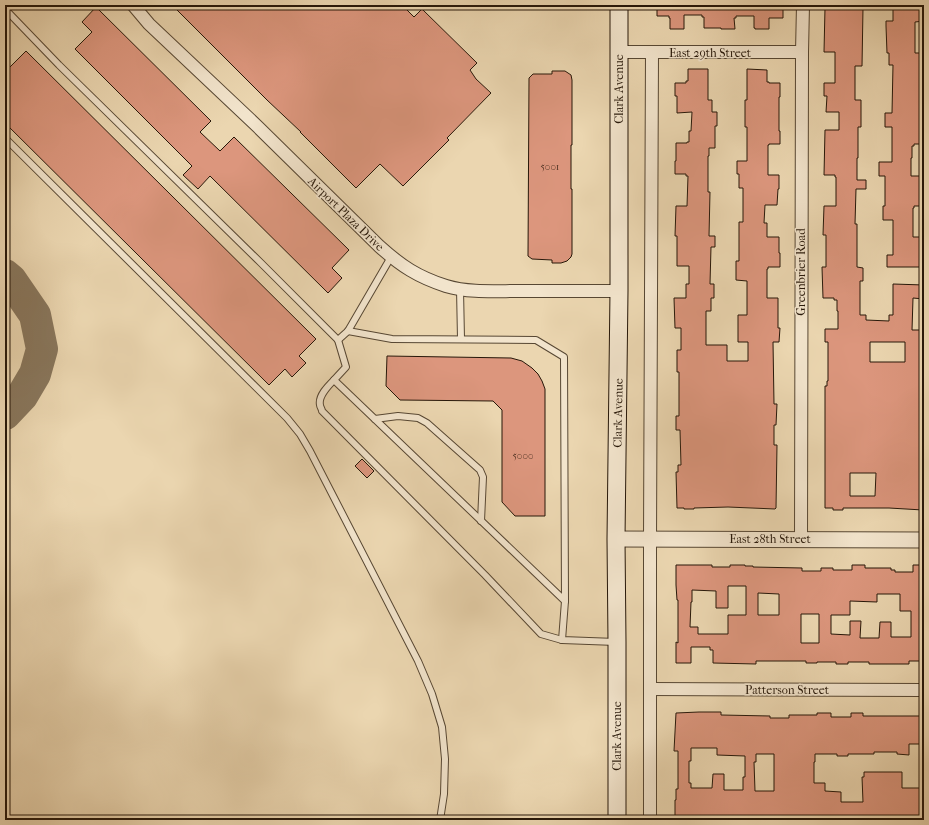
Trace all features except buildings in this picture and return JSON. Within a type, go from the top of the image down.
[{"type":"main road","name":"Clark Avenue","points":[[617,820],[616,539],[620,291],[619,5]]},
{"type":"street","name":"Airport Plaza Drive","points":[[134,5],[149,24],[258,127],[391,257],[406,268],[425,278],[460,289],[487,291],[620,291]]},
{"type":"street","name":"Greenbrier Road","points":[[801,539],[803,5]]},
{"type":"street","name":"East 29th Street","points":[[619,52],[802,52]]},
{"type":"street","points":[[650,820],[652,53]]},
{"type":"street","name":"East 28th Street","points":[[616,539],[924,540]]},
{"type":"street","name":"Patterson Street","points":[[650,689],[924,690]]},
{"type":"lane","points":[[12,5],[6,10],[59,65],[338,340],[346,367],[326,388],[321,396],[320,404],[322,411],[480,569],[541,634],[562,640],[617,642]]},
{"type":"lane","points":[[5,138],[287,418],[300,434],[415,654],[432,694],[442,727],[445,759],[444,794],[440,820]]},
{"type":"lane","points":[[338,340],[348,331],[391,257]]},
{"type":"lane","points":[[460,289],[461,339]]},
{"type":"lane","points":[[348,331],[392,339],[536,340],[564,357],[565,601],[562,640]]},
{"type":"lane","points":[[334,380],[565,601]]},
{"type":"lane","points":[[375,419],[398,416],[418,418],[427,423],[480,470],[483,477],[482,521]]},
{"type":"taxiway","points":[[5,275],[11,280],[35,315],[42,349],[35,374],[22,396],[5,414]]}]
